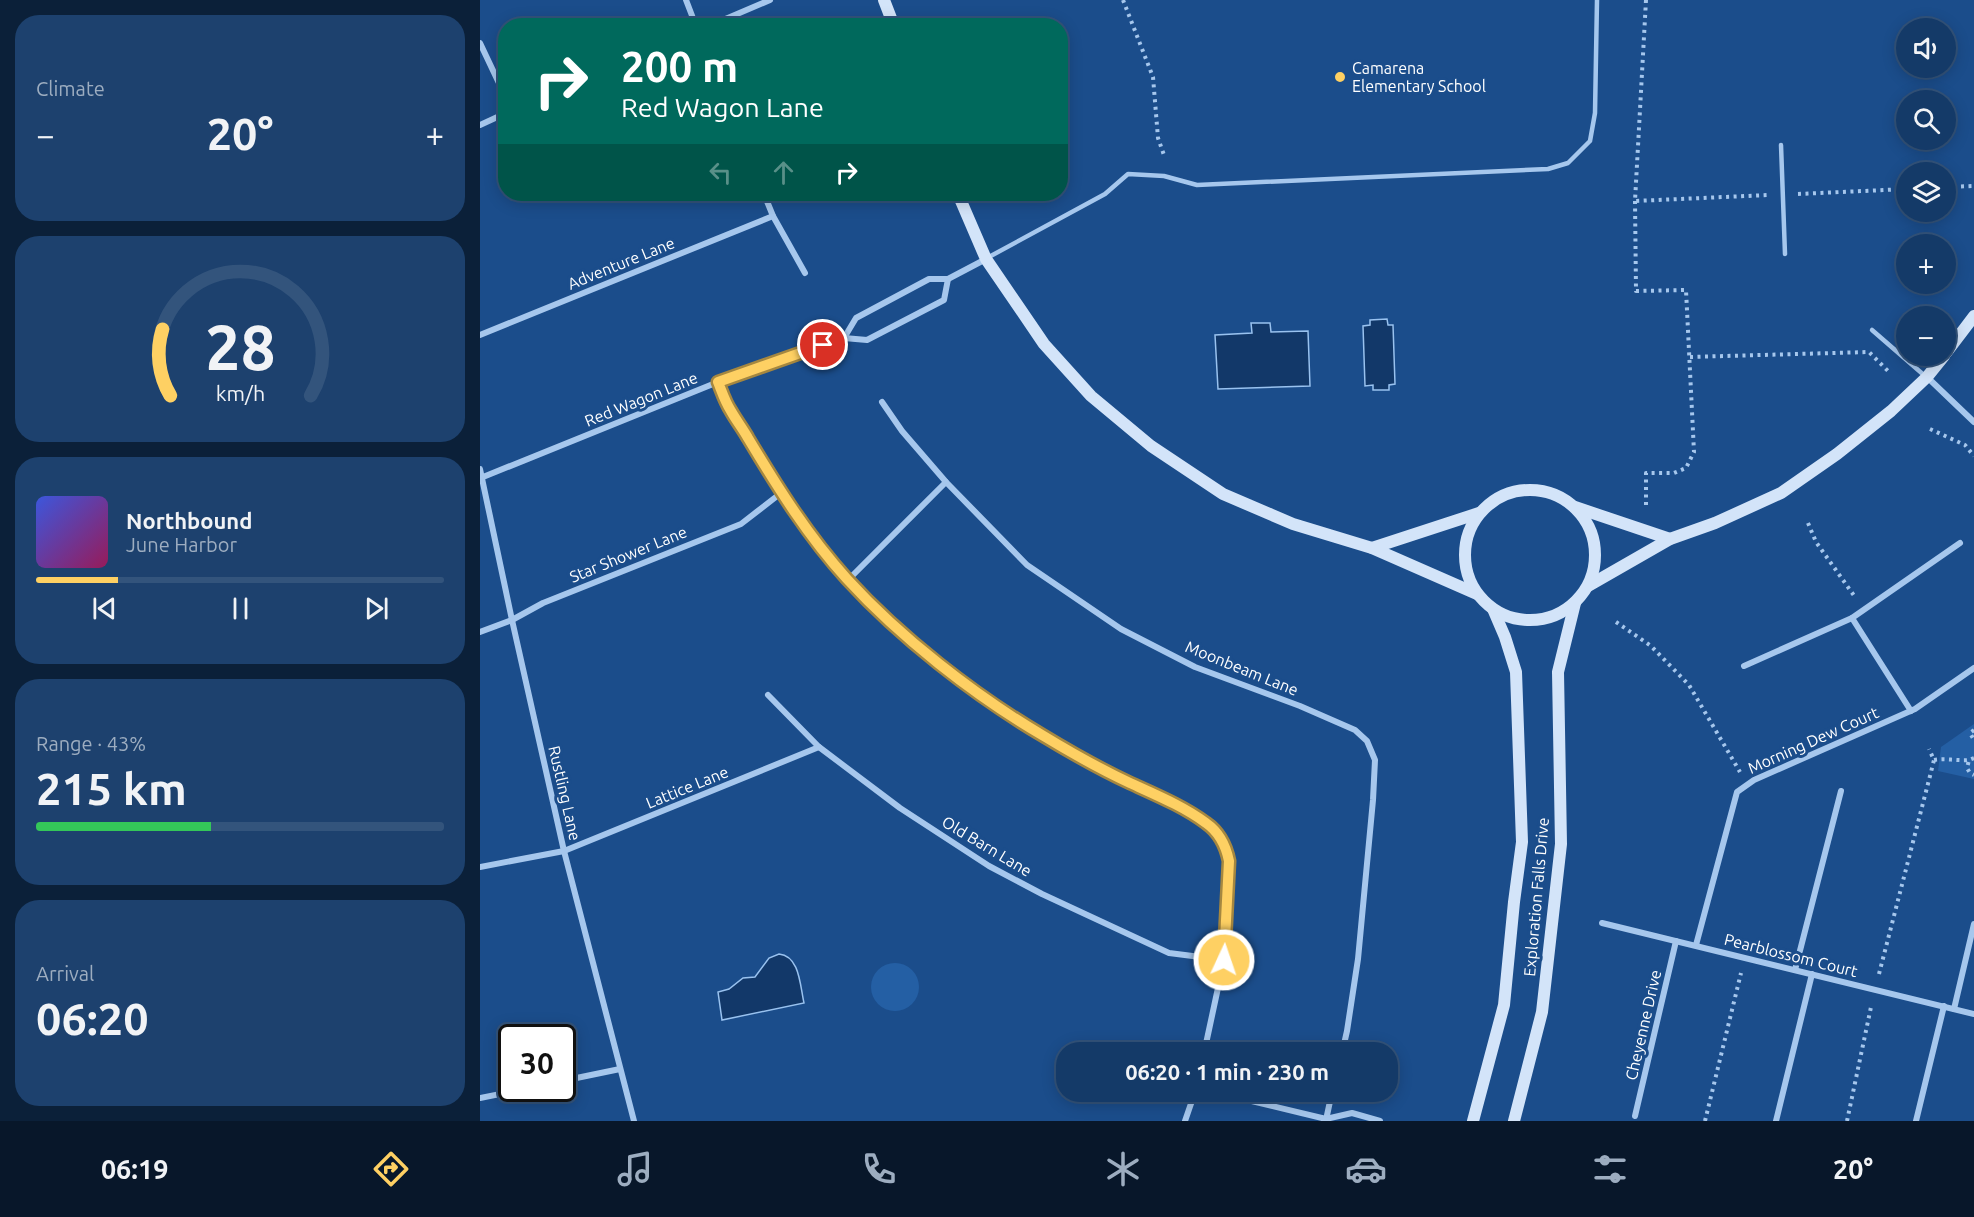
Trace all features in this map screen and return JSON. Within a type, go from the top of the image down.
[{"type":"street","points":[[686,0],[693,18]]},
{"type":"street","points":[[728,18],[770,0]]},
{"type":"street","points":[[884,0],[891,18]]},
{"type":"street","points":[[480,43],[498,81]]},
{"type":"street","points":[[480,125],[498,117]]},
{"type":"street","points":[[767,201],[805,273]]},
{"type":"street","name":"Exploration Falls Drive","points":[[961,201],[986,259],[1044,344],[1091,396],[1150,446],[1223,494],[1293,524],[1372,548],[1477,594]]},
{"type":"street","name":"Adventure Lane","points":[[480,335],[773,216]]},
{"type":"street","points":[[844,338],[856,318],[929,279],[948,279],[986,259]]},
{"type":"street","name":"Red Wagon Lane","points":[[483,477],[718,382],[844,338],[867,340],[944,300],[948,279]]},
{"type":"street","name":"Exploration Falls Drive","points":[[1956,340],[1974,316]]},
{"type":"street","name":"Exploration Falls Drive","points":[[1588,586],[1670,539],[1780,493],[1838,454],[1891,411],[1936,366]]},
{"type":"street","points":[[1927,377],[1974,423]]},
{"type":"street","points":[[718,382],[729,409],[781,493],[816,542],[848,580],[895,626],[945,668],[998,707],[1083,759],[1174,803],[1208,824],[1220,837],[1229,861],[1224,960],[1206,1042]]},
{"type":"street","name":"Moonbeam Lane","points":[[882,402],[902,431],[946,482],[1028,564],[1120,629],[1195,666],[1300,706],[1355,730],[1367,741],[1375,760],[1373,800],[1358,958],[1344,1042]]},
{"type":"street","name":"Rustling Lane","points":[[480,469],[564,851],[634,1121]]},
{"type":"street","points":[[848,580],[946,482]]},
{"type":"street","points":[[1372,548],[1479,513],[1496,499],[1515,492],[1536,490],[1557,496],[1575,507],[1670,539]]},
{"type":"street","name":"Star Shower Lane","points":[[480,632],[512,620],[543,603],[741,524],[781,493]]},
{"type":"street","name":"Exploration Falls Drive","points":[[1479,513],[1469,531],[1464,553],[1467,575],[1477,594],[1493,609],[1513,619],[1535,621],[1557,615],[1575,603],[1588,586],[1595,565],[1594,544],[1587,524],[1575,507]]},
{"type":"street","points":[[1744,666],[1852,618],[1960,543]]},
{"type":"street","name":"Exploration Falls Drive","points":[[1514,1121],[1542,1012],[1561,844],[1558,672],[1575,603]]},
{"type":"street","name":"Exploration Falls Drive","points":[[1473,1121],[1504,1005],[1522,842],[1516,672],[1493,609]]},
{"type":"street","points":[[1852,618],[1911,711]]},
{"type":"street","name":"Morning Dew Court","points":[[1696,945],[1737,792],[1754,780],[1911,711],[1974,668]]},
{"type":"street","name":"Old Barn Lane","points":[[768,695],[819,747],[900,808],[989,866],[1042,894],[1169,952],[1224,960]]},
{"type":"street","name":"Lattice Lane","points":[[480,867],[564,851],[819,747]]},
{"type":"street","points":[[1796,970],[1841,790]]},
{"type":"street","name":"Pearblossom Court","points":[[1602,923],[1974,1014]]},
{"type":"street","points":[[1954,1009],[1974,924]]},
{"type":"street","name":"Cheyenne Drive","points":[[1635,1116],[1676,940]]},
{"type":"street","points":[[1776,1121],[1812,974]]},
{"type":"street","points":[[1916,1121],[1944,1006]]},
{"type":"street","points":[[576,1078],[620,1069]]},
{"type":"street","points":[[480,1098],[498,1094]]},
{"type":"street","points":[[1185,1121],[1192,1102]]},
{"type":"street","points":[[1254,1102],[1326,1120],[1352,1113],[1380,1121]]},
{"type":"street","points":[[1326,1120],[1330,1102]]},
{"type":"lane","points":[[986,259],[1105,194],[1128,174],[1164,176],[1197,184],[1548,169],[1568,163],[1590,141],[1595,113],[1598,0]]},
{"type":"lane","points":[[1781,145],[1785,254]]},
{"type":"lane","points":[[1872,330],[1927,377]]},
{"type":"path","points":[[1123,0],[1153,77],[1158,138],[1165,158]]},
{"type":"path","points":[[1646,0],[1635,201],[1636,291],[1686,290],[1694,452],[1686,468],[1674,473],[1646,473],[1646,507]]},
{"type":"path","points":[[1956,187],[1974,186]]},
{"type":"path","points":[[1635,201],[1896,189]]},
{"type":"path","points":[[1690,357],[1869,352],[1888,371]]},
{"type":"path","points":[[1930,429],[1965,445],[1974,456]]},
{"type":"path","points":[[1808,523],[1816,542],[1866,609]]},
{"type":"path","points":[[1616,622],[1651,646],[1689,685],[1747,784]]},
{"type":"path","points":[[1974,730],[1970,733],[1974,741]]},
{"type":"path","points":[[1879,974],[1934,760],[1929,749]]},
{"type":"path","points":[[1934,760],[1972,759]]},
{"type":"path","points":[[1972,759],[1967,768],[1974,775]]},
{"type":"path","points":[[1705,1121],[1745,957]]},
{"type":"path","points":[[1847,1121],[1871,1007]]},
{"type":"shaded area","points":[[1387,319],[1388,325],[1393,325],[1395,384],[1389,385],[1389,390],[1373,390],[1373,385],[1365,386],[1363,326],[1370,325],[1370,320]]},
{"type":"shaded area","points":[[1251,323],[1270,323],[1271,332],[1308,331],[1310,386],[1218,389],[1215,335],[1252,333]]},
{"type":"shaded area","points":[[1974,724],[1974,779],[1938,771],[1941,747]]},
{"type":"shaded area","points":[[779,954],[786,956],[795,966],[804,1003],[722,1020],[718,992],[729,989],[743,978],[755,977],[769,958]]},
{"type":"shaded area","points":[[890,963],[900,963],[912,970],[919,982],[919,992],[912,1004],[900,1011],[890,1011],[875,1000],[871,992],[871,982],[882,967]]},
{"type":"place","name":"Camarena Elementary School","points":[[1340,77]]},
{"type":"route","points":[[823,345],[718,382],[729,409],[748,437],[764,467],[816,542],[848,580],[895,626],[945,668],[1040,734],[1113,775],[1174,803],[1208,824],[1220,837],[1229,861],[1224,960]]}]
